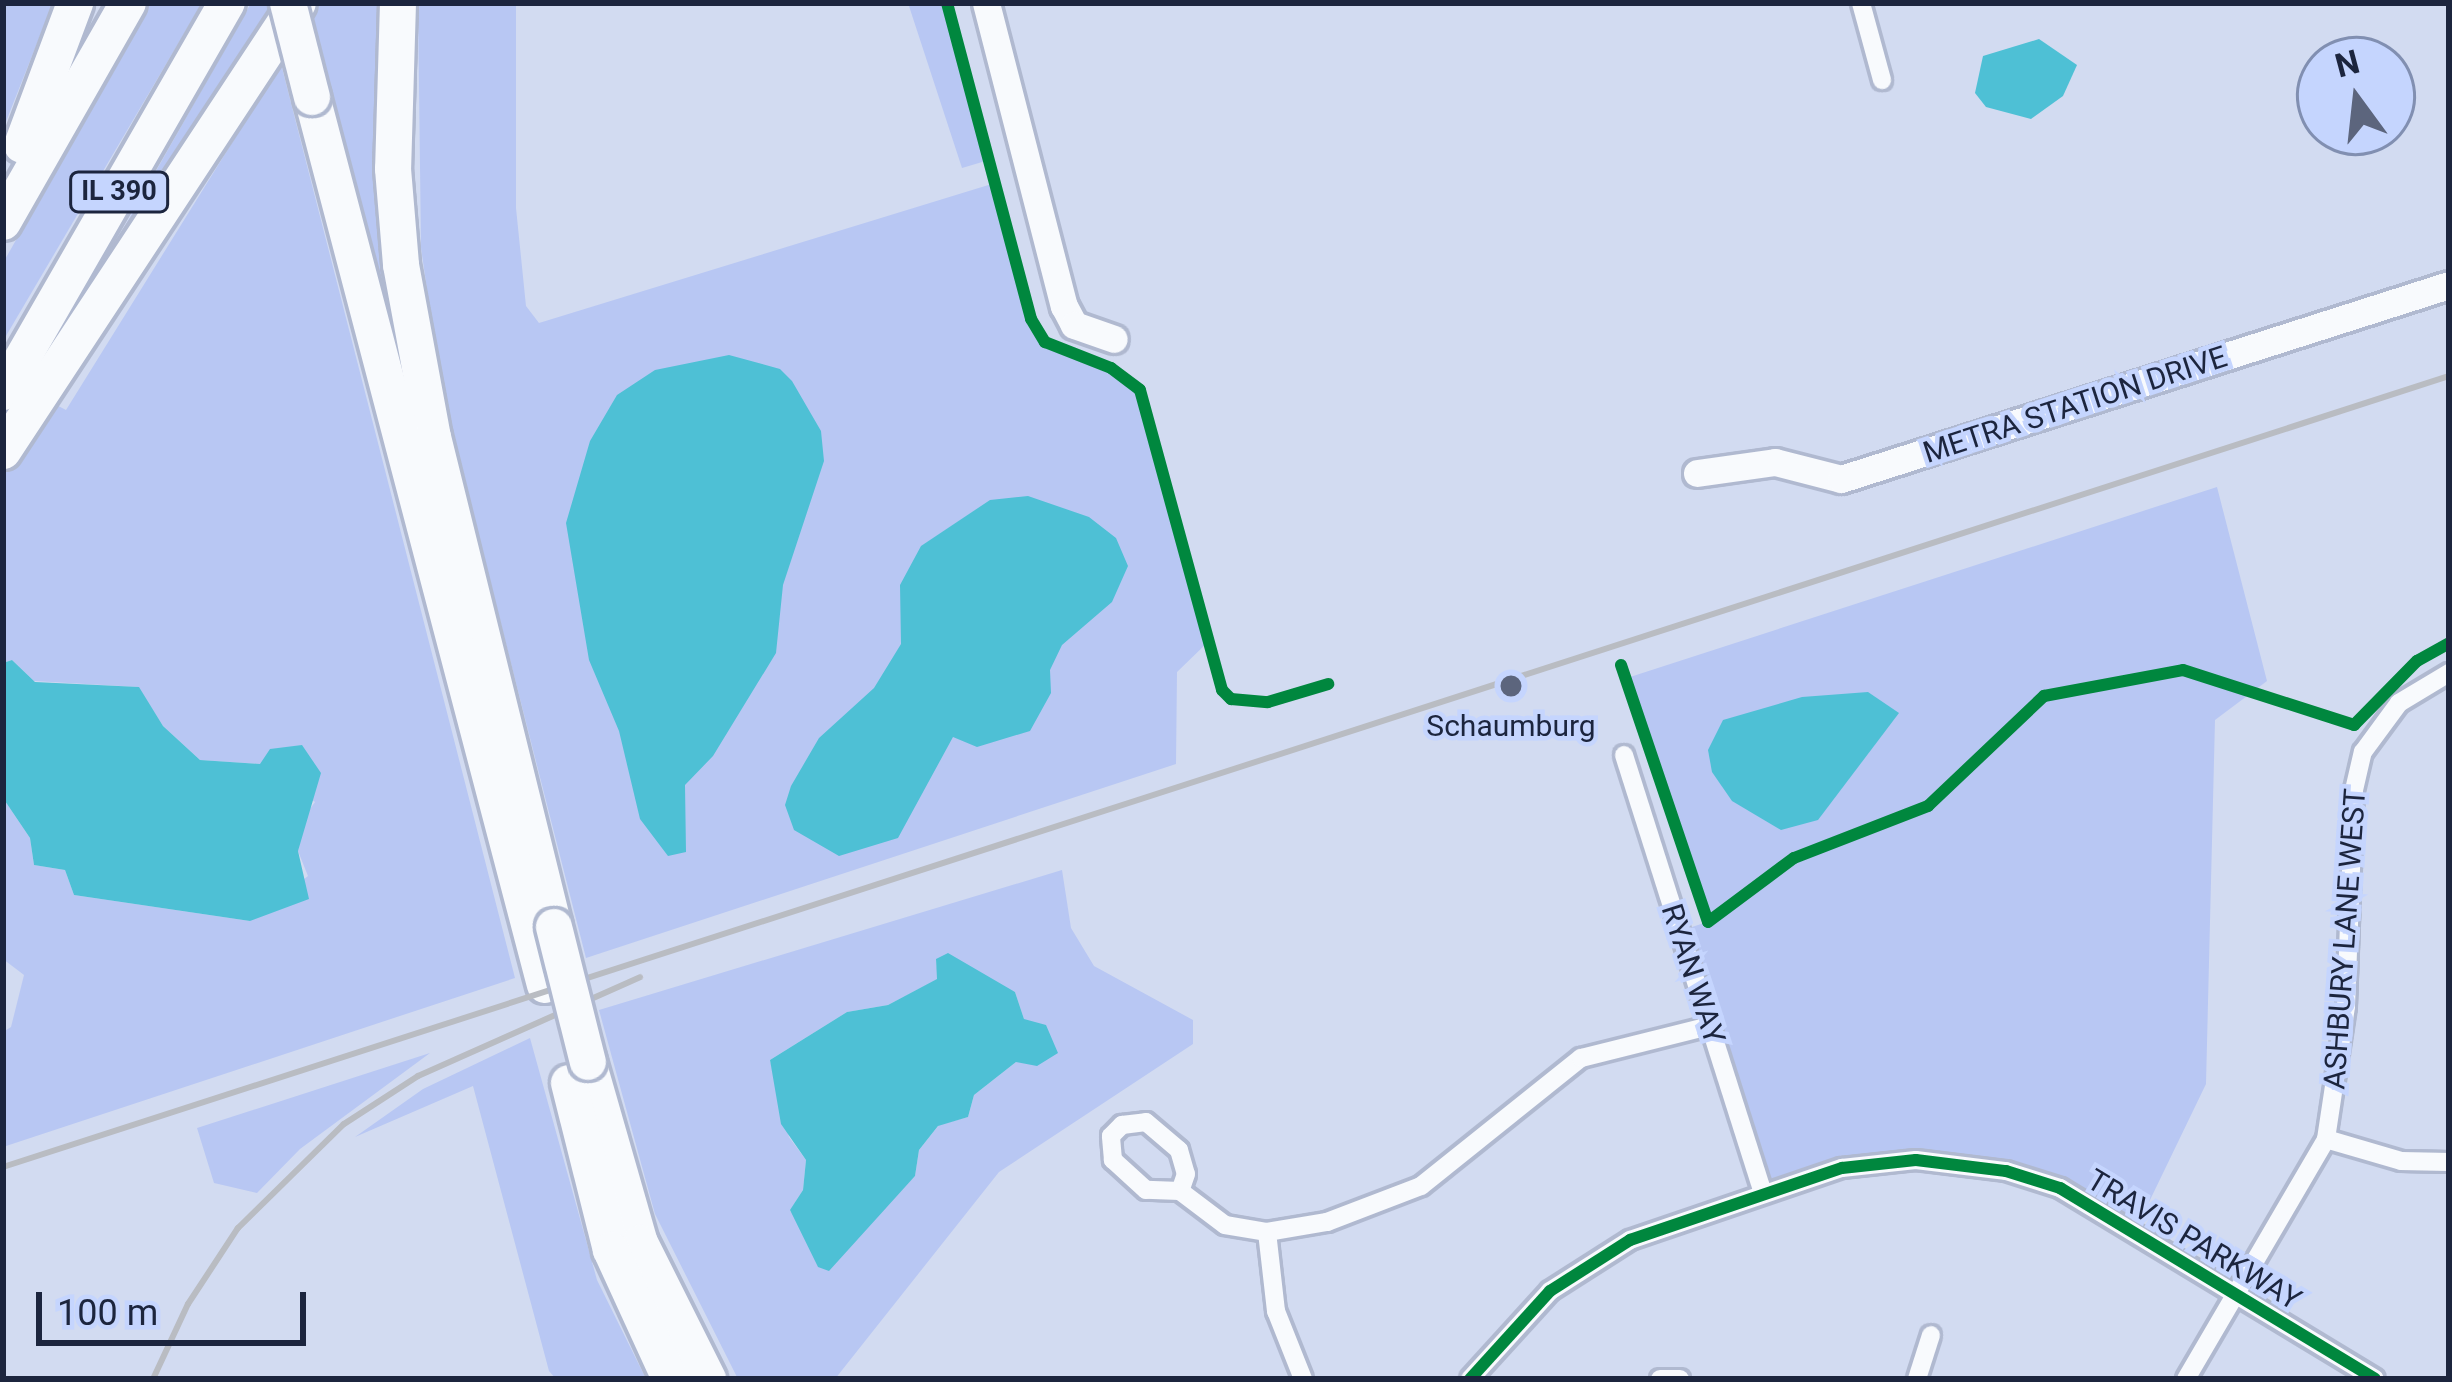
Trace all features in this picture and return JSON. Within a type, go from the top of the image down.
[{"type":"highway","points":[[3,180],[50,87],[75,3]]},
{"type":"highway","name":"IL 390","points":[[3,222],[128,3]]},
{"type":"highway","name":"IL 390","points":[[17,390],[227,3]]},
{"type":"highway","points":[[288,3],[543,931],[577,1065],[610,1250],[670,1379]]},
{"type":"highway","points":[[3,451],[17,390],[298,3]]},
{"type":"highway","points":[[398,3],[393,169],[408,306],[543,931]]},
{"type":"highway","points":[[577,1065],[640,1243],[708,1379]]},
{"type":"street","points":[[986,3],[1064,306],[1074,325],[1114,339]]},
{"type":"street","points":[[1861,3],[1882,80]]},
{"type":"street","name":"METRA STATION DRIVE","points":[[1697,473],[1774,462],[1841,479],[2449,285]]},
{"type":"street","name":"ASHBURY LANE WEST","points":[[2186,1379],[2240,1295],[2326,1139],[2346,1006],[2354,790],[2363,752],[2399,704],[2449,673]]},
{"type":"street","name":"RYAN WAY","points":[[1624,754],[1763,1192]]},
{"type":"street","points":[[1180,1192],[1186,1174],[1179,1150],[1146,1122],[1122,1125],[1111,1136],[1113,1160],[1146,1190],[1180,1192],[1225,1225],[1267,1232],[1362,1213],[1421,1186],[1581,1058],[1709,1025]]},
{"type":"street","points":[[2326,1139],[2401,1161],[2449,1162]]},
{"type":"street","name":"TRAVIS PARKWAY","points":[[1469,1379],[1514,1324],[1591,1262],[1672,1222],[1763,1192],[1843,1168],[1899,1161],[2006,1171],[2109,1212],[2375,1379]]},
{"type":"street","points":[[1267,1232],[1276,1311],[1297,1377]]},
{"type":"street","points":[[1917,1379],[1930,1335]]},
{"type":"street","points":[[1660,1379],[1680,1379]]},
{"type":"shaded area","points":[[3,3],[53,3],[3,129]]},
{"type":"shaded area","points":[[150,3],[202,3],[3,341],[3,263]]},
{"type":"shaded area","points":[[251,3],[282,3],[107,266],[104,263]]},
{"type":"shaded area","points":[[321,3],[382,3],[412,417],[308,22]]},
{"type":"shaded area","points":[[418,3],[516,3],[516,208],[526,306],[539,323],[995,183],[1036,329],[1059,350],[1111,368],[1145,401],[1208,642],[1177,672],[1176,764],[586,958],[442,392],[421,248]]},
{"type":"shaded area","points":[[908,3],[947,3],[989,160],[962,168]]},
{"type":"shaded area","points":[[2039,39],[2077,65],[2063,96],[2031,119],[1986,107],[1975,93],[1983,56]]},
{"type":"shaded area","points":[[281,64],[515,978],[3,1147],[3,1032],[11,1027],[24,975],[3,959],[3,798],[30,838],[34,865],[65,870],[74,895],[250,921],[308,876],[298,851],[302,820],[315,802],[260,764],[200,760],[163,726],[138,687],[34,681],[12,660],[3,663],[3,377],[66,410]]},
{"type":"shaded area","points":[[729,355],[780,369],[792,381],[821,431],[824,461],[783,585],[776,653],[713,756],[685,785],[686,852],[668,856],[640,819],[619,731],[589,660],[566,523],[590,441],[617,395],[655,370]]},
{"type":"shaded area","points":[[2217,487],[2267,681],[2215,720],[2206,1084],[2136,1229],[2060,1188],[1916,1160],[1763,1192],[1680,931],[1707,922],[1704,903],[1627,678]]},
{"type":"shaded area","points":[[1028,496],[1089,517],[1116,538],[1128,566],[1112,602],[1062,645],[1050,670],[1051,693],[1030,731],[977,747],[953,737],[898,838],[839,856],[794,830],[785,805],[791,786],[819,738],[874,688],[901,644],[900,585],[921,546],[990,500]]},
{"type":"shaded area","points":[[12,660],[35,682],[139,687],[163,726],[200,760],[260,764],[270,749],[302,745],[321,773],[298,851],[309,899],[250,921],[74,895],[65,870],[34,865],[30,838],[3,798],[3,663]]},
{"type":"shaded area","points":[[1868,692],[1899,713],[1818,820],[1781,830],[1732,801],[1712,772],[1708,750],[1723,720],[1802,697]]},
{"type":"shaded area","points":[[1062,870],[1071,928],[1094,966],[1193,1020],[1193,1044],[999,1172],[835,1379],[738,1379],[655,1214],[599,1010]],"holes":[[[936,959],[1015,992],[1024,1019],[1016,1062],[974,1095],[968,1117],[939,1125],[919,1150],[915,1176],[845,1250],[790,1211],[803,1190],[806,1160],[789,1137],[770,1060],[847,1012],[888,1005],[938,979]]]},
{"type":"shaded area","points":[[948,953],[1015,992],[1024,1019],[1046,1025],[1058,1053],[1037,1066],[1016,1062],[974,1095],[968,1117],[938,1126],[919,1150],[915,1176],[829,1271],[818,1267],[790,1210],[803,1190],[806,1160],[781,1124],[770,1060],[847,1012],[888,1005],[937,979],[936,959]]},
{"type":"shaded area","points":[[530,1038],[597,1280],[646,1379],[556,1379],[549,1371],[473,1086],[355,1137],[423,1089]]},
{"type":"shaded area","points":[[430,1053],[300,1149],[257,1193],[214,1183],[197,1128]]},
{"type":"railway","points":[[3,1167],[2449,376]]},
{"type":"railway","points":[[153,1379],[188,1304],[238,1228],[344,1124],[418,1076],[640,977]]},
{"type":"cycle path","points":[[947,3],[1031,319],[1045,342],[1111,368],[1140,390],[1222,690],[1231,699],[1268,702],[1328,684]]},
{"type":"cycle path","points":[[1621,665],[1708,922],[1794,858],[1928,806],[2044,696],[2183,670],[2354,725],[2417,661],[2449,643]]},
{"type":"cycle path","points":[[1470,1379],[1550,1291],[1630,1240],[1842,1168],[1916,1160],[2006,1171],[2060,1188],[2375,1379]]},
{"type":"place","name":"Schaumburg","points":[[1511,686]]}]
